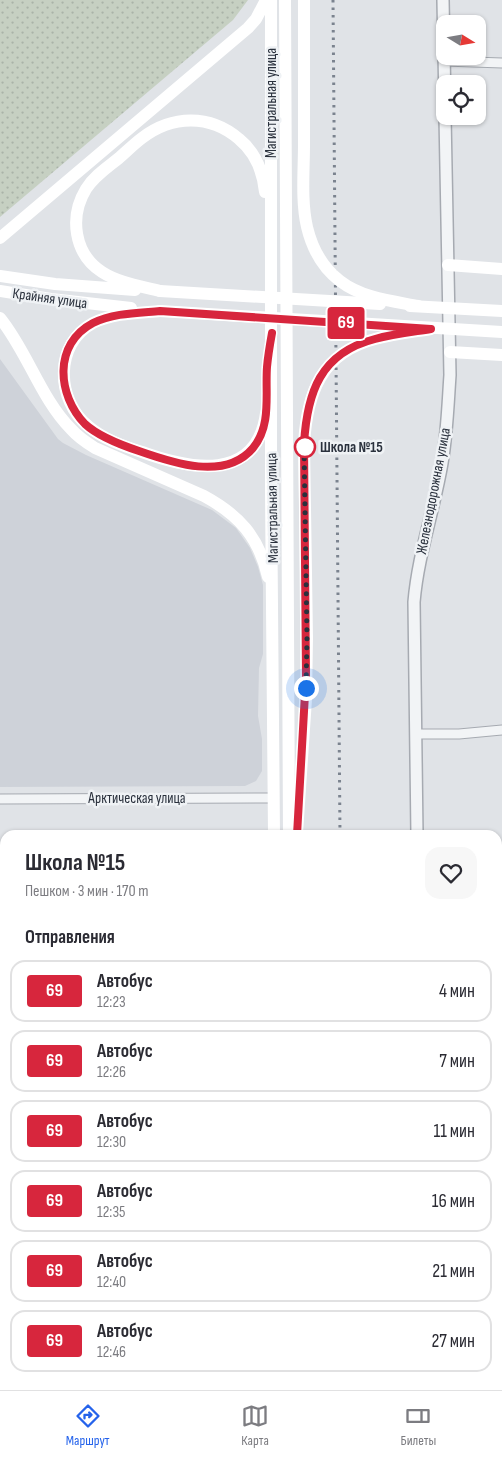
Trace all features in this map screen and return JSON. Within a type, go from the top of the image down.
[{"type":"main road","points":[[0,238],[248,28],[256,19],[266,0]]},
{"type":"main road","name":"Магистральная улица","points":[[271,0],[271,492],[274,830]]},
{"type":"main road","name":"Магистральная улица","points":[[285,0],[289,830]]},
{"type":"main road","points":[[304,0],[304,190],[306,226],[311,243],[331,274],[350,288],[376,298],[418,306]]},
{"type":"main road","points":[[272,277],[266,237],[264,179],[257,162],[243,142],[224,128],[196,120],[168,124],[143,137],[102,172],[87,188],[80,200],[76,224],[77,236],[85,256],[103,273],[129,284],[160,291],[502,311]]},
{"type":"main road","points":[[448,265],[502,269]]},
{"type":"main road","name":"Крайняя улица","points":[[0,276],[80,287],[160,291]]},
{"type":"main road","name":"Крайняя улица","points":[[0,291],[51,300],[160,311]]},
{"type":"main road","points":[[272,333],[267,367],[266,417],[260,434],[254,447],[241,458],[220,466],[203,467],[183,464],[112,440],[87,426],[69,402],[64,382],[68,350],[82,330],[104,318],[120,315],[160,311],[502,332]]},
{"type":"main road","points":[[0,318],[12,334],[54,407],[70,429],[80,438],[109,455],[204,496],[221,505],[241,522],[257,546],[263,560],[269,582],[273,619]]},
{"type":"main road","points":[[297,830],[306,699],[304,444],[311,396],[325,370],[338,356],[350,349],[374,339],[431,329]]},
{"type":"main road","points":[[450,352],[502,355]]},
{"type":"street","points":[[443,0],[443,15]]},
{"type":"street","points":[[486,62],[502,63]]},
{"type":"street","name":"Железнодорожная улица","points":[[417,830],[414,665],[415,589],[436,492],[448,408],[450,352],[445,125]]},
{"type":"street","points":[[416,734],[459,734],[502,730]]},
{"type":"street","name":"Арктическая улица","points":[[0,799],[274,798]]},
{"type":"shaded area","points":[[0,359],[58,439],[63,443],[86,455],[212,510],[236,528],[250,548],[263,585],[263,654],[259,668],[258,716],[262,739],[262,771],[256,781],[245,786],[0,787]]},
{"type":"green space","points":[[0,0],[248,0],[233,20],[0,217]]},
{"type":"railway","points":[[333,0],[340,830]]},
{"type":"bus line","name":"69","points":[[272,333],[267,367],[266,417],[262,429],[254,447],[248,453],[233,462],[220,466],[193,466],[167,460],[131,448],[98,433],[87,426],[77,415],[65,392],[64,382],[65,360],[68,350],[82,330],[104,318],[120,315],[160,311],[431,329],[374,339],[350,349],[330,363],[317,382],[311,396],[304,444],[306,699],[297,830]]},
{"type":"place","name":"Школа №15","points":[[305,447]]},
{"type":"route","points":[[305,447],[304,444],[306,688]]}]
